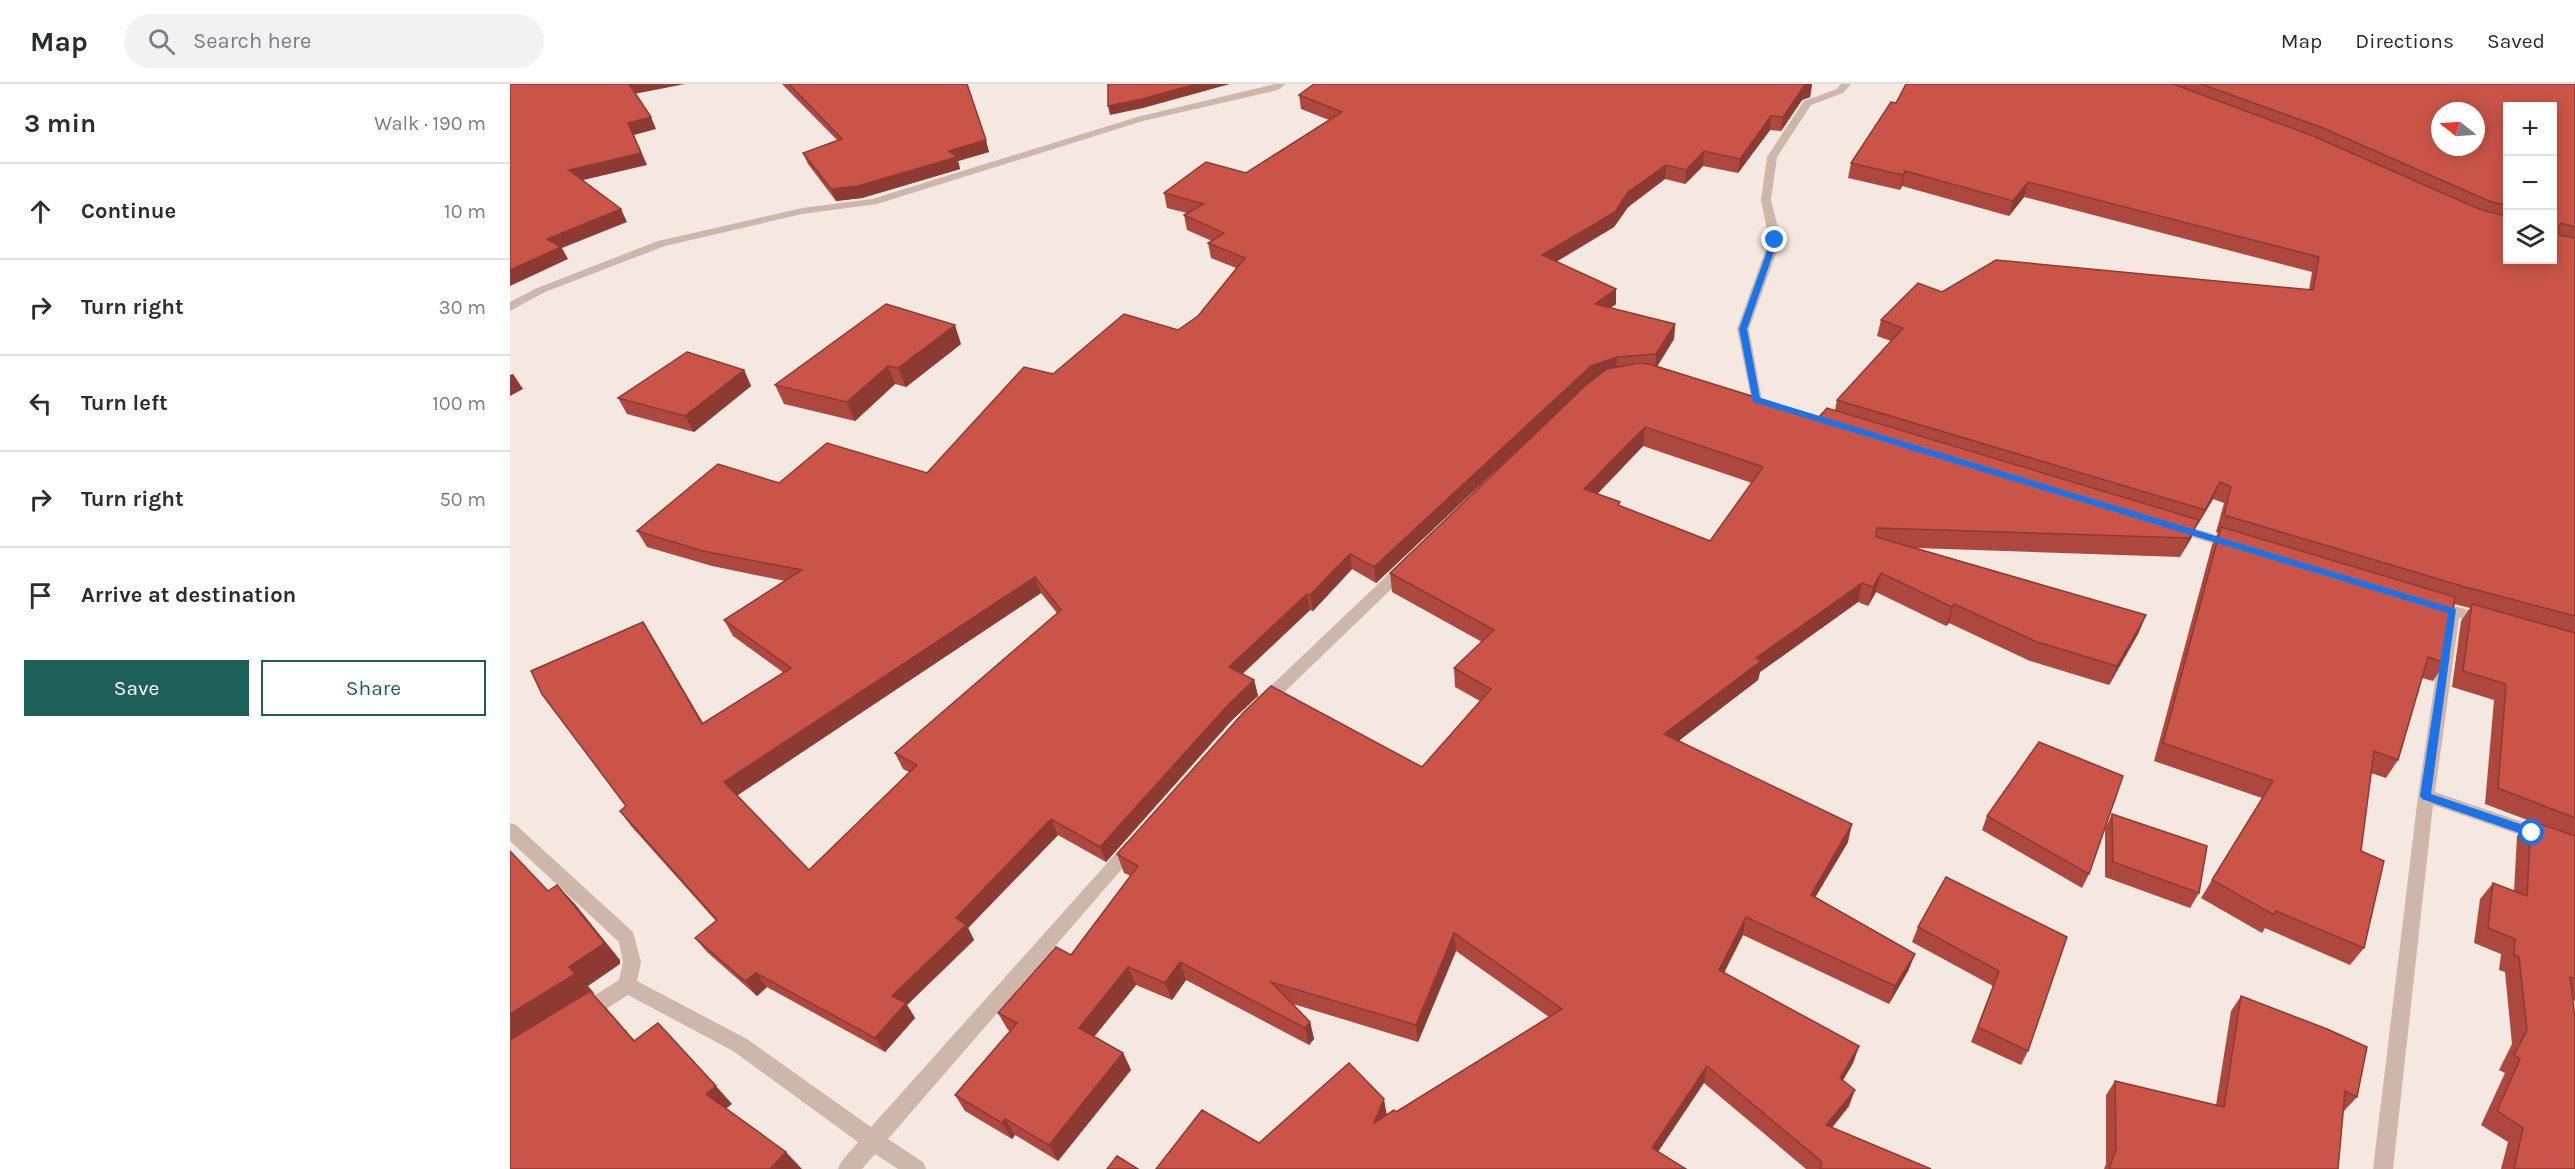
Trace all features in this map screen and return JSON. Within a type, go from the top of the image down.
[{"type":"street","points":[[510,307],[541,290],[662,243],[802,211],[873,202],[1140,119],[1275,88],[1281,84]]},
{"type":"street","points":[[1741,395],[1762,401],[1743,329],[1775,240],[1766,200],[1772,157],[1807,103],[1840,90],[1846,84]]},
{"type":"street","points":[[2156,521],[2247,549]]},
{"type":"street","points":[[1248,718],[1418,554]]},
{"type":"street","points":[[2419,601],[2497,623]]},
{"type":"street","points":[[2383,1169],[2426,796],[2453,611]]},
{"type":"street","points":[[2426,796],[2575,848]]},
{"type":"street","points":[[510,830],[627,938],[632,962],[627,985],[568,1022]]},
{"type":"street","points":[[848,1169],[1146,832]]},
{"type":"street","points":[[627,985],[740,1045],[916,1169]]},
{"type":"building","points":[[510,84],[629,84],[651,117],[628,123],[641,153],[569,170],[621,209],[547,239],[561,247],[510,270]]},
{"type":"building","points":[[789,84],[967,84],[986,140],[949,151],[957,157],[858,186],[831,189],[803,153],[842,139]]},
{"type":"building","points":[[1108,84],[1197,84],[1108,106]]},
{"type":"building","points":[[1314,84],[1808,84],[1804,86],[1783,117],[1771,116],[1740,159],[1704,151],[1686,170],[1666,165],[1628,192],[1615,212],[1542,255],[1616,289],[1595,304],[1675,324],[1656,354],[1617,357],[1591,366],[1374,567],[1350,554],[1310,595],[1307,594],[1229,667],[1254,680],[1228,705],[1100,847],[1051,819],[956,918],[966,925],[892,996],[906,1003],[875,1038],[756,973],[745,981],[695,938],[717,920],[620,811],[626,806],[542,694],[531,671],[643,622],[702,724],[791,668],[724,620],[802,570],[703,551],[637,531],[718,464],[779,483],[827,443],[927,473],[1024,367],[1053,374],[1124,314],[1178,330],[1198,316],[1245,258],[1208,243],[1224,233],[1184,215],[1204,204],[1164,193],[1206,162],[1246,173],[1342,112],[1299,95]],"holes":[[[1035,577],[1061,610],[895,753],[917,765],[809,870],[724,782]]]},
{"type":"building","points":[[1906,84],[2173,84],[2313,136],[2479,209],[2503,216],[2503,264],[2557,264],[2557,102],[2503,102],[2503,205],[2489,201],[2323,128],[2201,84],[2575,84],[2575,227],[2561,223],[2559,226],[2560,235],[2575,238],[2575,616],[2465,587],[2224,515],[2231,487],[2220,482],[2205,510],[1837,400],[1903,328],[1881,320],[1918,283],[1942,292],[1996,260],[2313,290],[2319,257],[2028,182],[2013,201],[1905,171],[1903,175],[1851,163],[1891,102],[1896,103]]},
{"type":"building","points":[[886,304],[955,325],[898,368],[888,366],[847,402],[775,385]]},
{"type":"building","points":[[687,352],[744,370],[685,416],[618,398]]},
{"type":"building","points":[[1639,363],[1649,364],[1819,417],[1827,408],[2199,520],[2189,538],[1877,528],[1876,537],[2146,615],[2117,666],[2037,642],[1954,604],[1952,607],[1881,573],[1873,587],[1862,583],[1756,658],[1761,661],[1664,734],[1852,824],[1811,895],[1915,954],[1895,986],[1746,917],[1719,970],[1859,1046],[1840,1078],[1855,1090],[1826,1125],[1931,1169],[1820,1169],[1822,1162],[1707,1066],[1652,1148],[1686,1169],[1156,1169],[1202,1110],[1259,1143],[1349,1063],[1384,1099],[1374,1123],[1394,1110],[1396,1112],[1562,1009],[1454,933],[1416,1025],[1271,982],[1310,1022],[1305,1028],[1180,962],[1165,983],[1128,967],[1079,1028],[1123,1053],[1049,1145],[1005,1119],[1002,1123],[955,1095],[1017,1023],[998,1013],[1056,947],[1071,955],[1138,866],[1117,854],[1243,713],[1271,686],[1422,767],[1491,689],[1454,668],[1494,630],[1390,573],[1586,385],[1607,369]],"holes":[[[1645,427],[1763,467],[1710,541],[1618,505],[1620,502],[1584,489]]]},
{"type":"building","points":[[2221,527],[2455,597],[2445,663],[2428,657],[2398,760],[2374,751],[2361,851],[2384,861],[2364,948],[2276,911],[2274,915],[2212,880],[2273,781],[2163,743]]},
{"type":"building","points":[[2472,604],[2575,633],[2575,818],[2498,788],[2506,684],[2463,671]]},
{"type":"building","points":[[2039,742],[2123,776],[2089,874],[1987,816]]},
{"type":"building","points":[[2112,814],[2207,846],[2199,893],[2113,862]]},
{"type":"building","points":[[2531,821],[2575,836],[2575,979],[2570,977],[2575,1017],[2575,1169],[2514,1169],[2523,1128],[2497,1111],[2520,1059],[2514,1055],[2527,1030],[2519,957],[2514,955],[2515,939],[2488,928],[2493,883],[2527,896]]},
{"type":"building","points":[[510,851],[548,891],[557,885],[603,941],[603,944],[569,967],[575,974],[510,1014]]},
{"type":"building","points":[[1946,877],[2067,937],[2028,1051],[1978,1027],[1999,971],[1918,927]]},
{"type":"building","points":[[590,991],[634,1041],[658,1023],[716,1086],[706,1094],[786,1152],[770,1169],[510,1169],[510,1040]]},
{"type":"building","points":[[2241,996],[2367,1047],[2357,1097],[2345,1091],[2338,1169],[2109,1169],[2116,1150],[2115,1081],[2224,1107]]},
{"type":"building","points":[[1117,1156],[1138,1169],[1107,1169]]},
{"type":"route","points":[[1775,240],[1743,329],[1756,400],[2453,611],[2426,796],[2532,833]]}]
